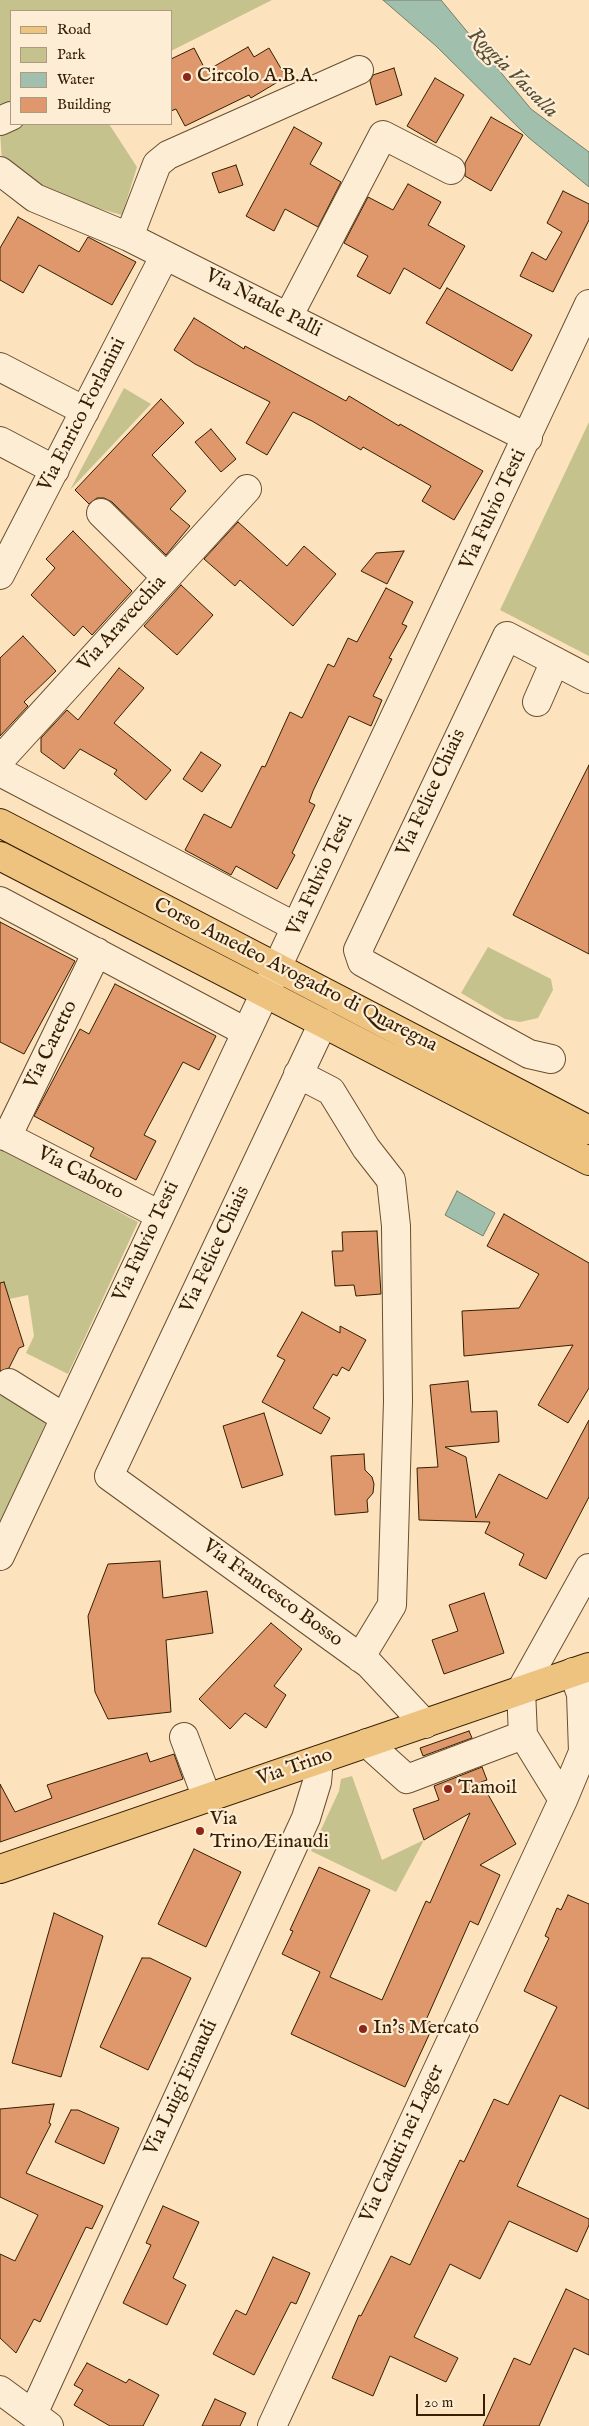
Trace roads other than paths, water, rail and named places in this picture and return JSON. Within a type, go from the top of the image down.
[{"type":"main road","name":"Corso Amedeo Avogadro di Quaregna","points":[[0,823],[589,1130]]},
{"type":"main road","name":"Corso Amedeo Avogadro di Quaregna","points":[[0,856],[589,1161]]},
{"type":"main road","name":"Via Trino","points":[[0,1869],[581,1670]]},
{"type":"street","points":[[128,237],[158,164],[168,155],[359,70]]},
{"type":"street","points":[[288,316],[383,135],[451,170]]},
{"type":"street","name":"Via Natale Palli","points":[[0,171],[35,198],[128,237],[165,255],[528,438]]},
{"type":"street","name":"Via Enrico Forlanini","points":[[0,575],[165,255]]},
{"type":"street","name":"Via Fulvio Testi","points":[[0,1556],[528,438],[589,304]]},
{"type":"street","points":[[0,367],[85,411]]},
{"type":"street","points":[[0,441],[55,470]]},
{"type":"street","name":"Via Aravecchia","points":[[0,760],[246,489]]},
{"type":"street","points":[[101,513],[166,577]]},
{"type":"street","name":"Via Felice Chiais","points":[[551,1059],[529,1054],[362,962],[358,950],[507,636],[555,661]]},
{"type":"street","points":[[537,702],[555,661],[589,679]]},
{"type":"street","points":[[0,772],[296,927]]},
{"type":"street","points":[[0,901],[246,1032]]},
{"type":"street","name":"Via Caretto","points":[[3,1135],[97,952]]},
{"type":"street","name":"Via Felice Chiais","points":[[109,1476],[323,1023]]},
{"type":"street","points":[[298,1074],[331,1091],[366,1148],[392,1180],[396,1226],[398,1402],[392,1605],[360,1658]]},
{"type":"street","name":"Via Caboto","points":[[3,1135],[160,1215]]},
{"type":"street","points":[[9,1383],[65,1418]]},
{"type":"street","name":"Via Francesco Bosso","points":[[109,1476],[369,1664],[425,1724]]},
{"type":"street","points":[[563,1800],[523,1735],[521,1690],[589,1568]]},
{"type":"street","name":"Via Caduti nei Lager","points":[[272,2426],[563,1800],[586,1746],[581,1670]]},
{"type":"street","points":[[366,1743],[407,1779],[523,1735]]},
{"type":"street","points":[[184,1736],[207,1798]]},
{"type":"street","name":"Via Luigi Einaudi","points":[[41,2420],[306,1818],[317,1782],[319,1760]]},
{"type":"street","points":[[0,2390],[41,2420]]},
{"type":"water","points":[[383,0],[441,0],[531,109],[589,152],[589,187],[529,138],[436,46]]},
{"type":"water","points":[[457,1191],[495,1213],[483,1236],[445,1215]]},
{"type":"place","name":"Circolo A.B.A.","points":[[187,77]]},
{"type":"place","name":"Tamoil","points":[[448,1789]]},
{"type":"place","name":"Via Trino/Einaudi","points":[[200,1831]]},
{"type":"place","name":"In's Mercato","points":[[363,2029]]},
{"type":"water label","name":"Roggia Vassalla","points":[[512,74]]}]
